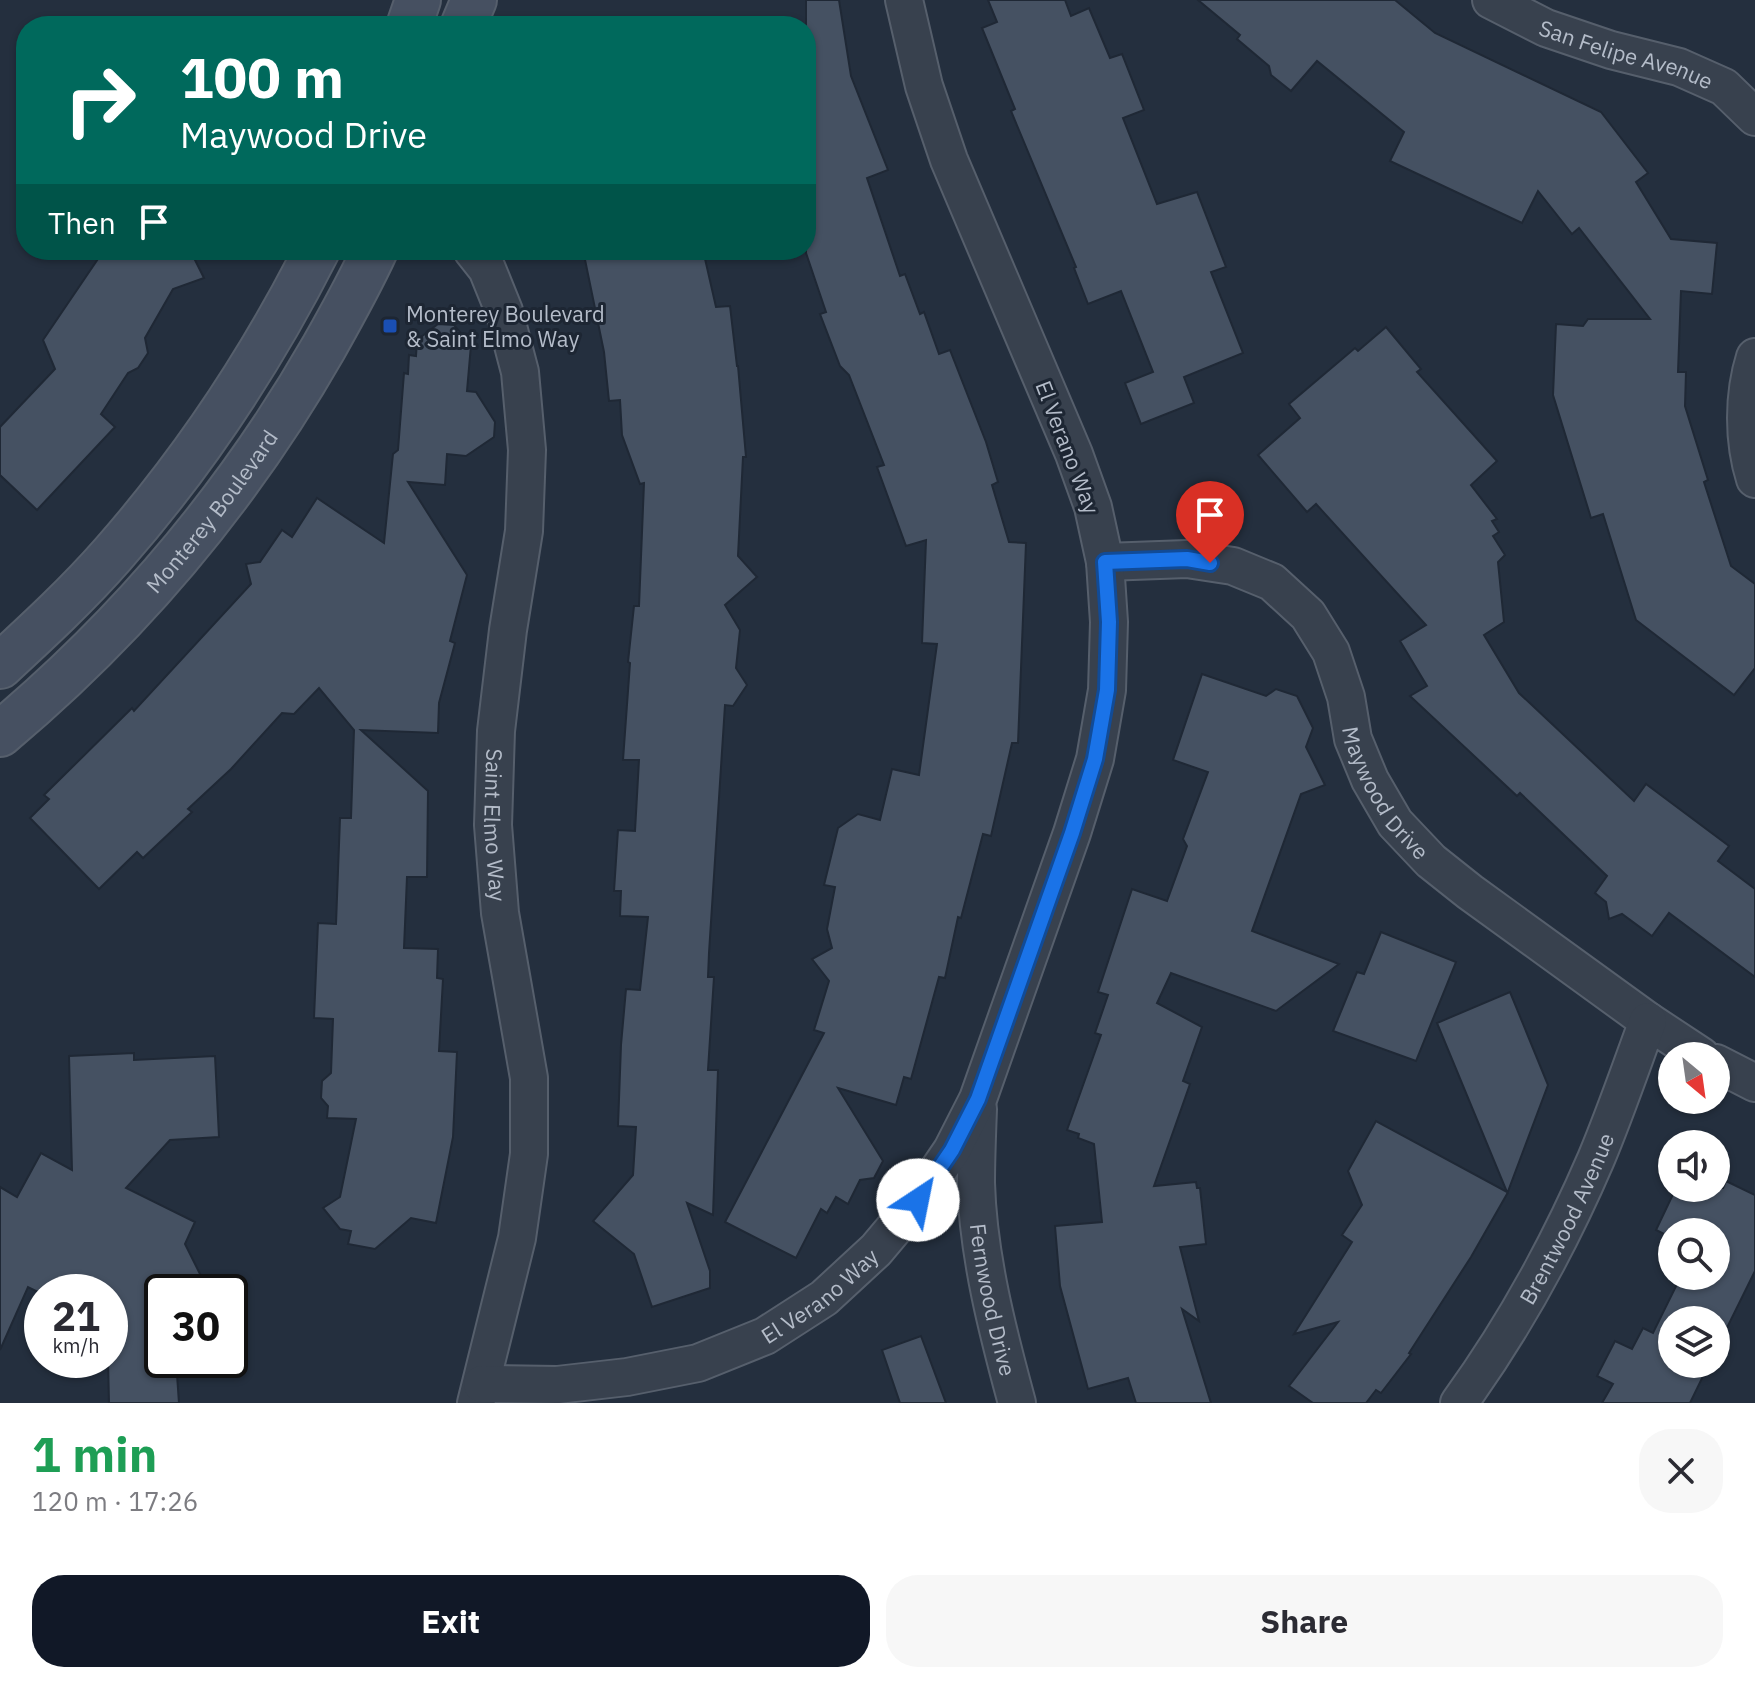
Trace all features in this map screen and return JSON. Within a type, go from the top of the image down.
[{"type":"main road","points":[[0,666],[55,616],[165,491],[211,430],[258,357],[311,260]]},
{"type":"main road","name":"Monterey Boulevard","points":[[0,734],[91,651],[151,588],[207,522],[254,458],[302,384],[370,260]]},
{"type":"street","name":"El Verano Way","points":[[479,1394],[627,1377],[698,1363],[765,1336],[824,1298],[876,1250],[918,1200],[952,1150],[978,1099],[1095,759],[1107,690],[1109,622],[1105,562],[1093,507],[1074,454],[949,160],[924,86],[904,0]]},
{"type":"street","name":"San Felipe Avenue","points":[[1491,0],[1546,28],[1611,50],[1679,67],[1724,87],[1755,117]]},
{"type":"street","name":"Saint Elmo Way","points":[[479,1394],[517,1238],[529,1154],[529,1078],[500,913],[493,825],[496,731],[524,531],[527,450],[520,372],[504,311],[487,269],[480,260]]},
{"type":"street","points":[[1755,357],[1745,423],[1755,479]]},
{"type":"street","name":"Maywood Drive","points":[[1105,562],[1187,559],[1233,566],[1272,582],[1308,615],[1331,652],[1346,697],[1353,739],[1370,780],[1395,823],[1431,861],[1460,885],[1680,1042]]},
{"type":"street","name":"Brentwood Avenue","points":[[1459,1403],[1519,1312],[1565,1227],[1597,1157],[1648,1021]]},
{"type":"street","points":[[1730,1070],[1755,1083]]},
{"type":"street","name":"Fernwood Drive","points":[[978,1099],[976,1186],[983,1254],[998,1333],[1017,1403]]},
{"type":"building","points":[[806,0],[839,0],[851,76],[888,170],[867,178],[900,276],[905,274],[920,314],[924,312],[939,354],[950,350],[986,442],[998,482],[992,485],[1009,542],[1026,543],[1018,743],[1012,743],[991,836],[983,834],[961,918],[958,917],[945,978],[939,977],[911,1079],[904,1077],[896,1105],[838,1088],[883,1161],[874,1178],[860,1180],[848,1204],[836,1197],[827,1213],[821,1209],[796,1258],[725,1222],[824,1033],[814,1030],[829,981],[812,959],[832,948],[827,929],[835,887],[824,885],[838,828],[858,814],[880,820],[892,769],[919,775],[937,644],[922,643],[926,540],[906,546],[877,467],[884,465],[849,375],[840,366],[820,314],[826,312],[808,260],[816,260],[816,16],[806,16]]},
{"type":"building","points":[[988,0],[1065,0],[1071,16],[1089,8],[1110,58],[1122,54],[1144,110],[1123,118],[1157,204],[1197,192],[1226,267],[1211,272],[1243,353],[1184,377],[1194,403],[1141,424],[1125,383],[1153,372],[1121,291],[1088,304],[1076,267],[1011,111],[1015,109],[982,28],[997,22]]},
{"type":"building","points":[[1198,0],[1395,0],[1435,33],[1601,112],[1648,173],[1636,182],[1671,239],[1717,243],[1712,294],[1681,291],[1678,372],[1686,372],[1685,406],[1708,480],[1704,482],[1731,566],[1755,584],[1755,668],[1734,695],[1636,620],[1603,514],[1591,518],[1553,395],[1556,324],[1583,326],[1588,319],[1650,319],[1579,228],[1572,234],[1538,191],[1522,223],[1390,161],[1404,132],[1317,61],[1291,91],[1271,75],[1269,66],[1237,39],[1240,35]]},
{"type":"building","points":[[97,260],[195,260],[204,278],[173,289],[145,338],[148,353],[138,368],[128,373],[101,414],[115,427],[37,510],[0,475],[0,427],[55,369],[43,340]]},
{"type":"building","points":[[585,260],[705,260],[716,307],[730,306],[746,457],[743,457],[738,556],[757,577],[725,605],[740,630],[736,668],[747,685],[733,706],[725,705],[709,953],[708,977],[714,977],[708,1070],[718,1070],[713,1215],[687,1203],[710,1271],[710,1288],[652,1307],[634,1254],[593,1221],[633,1175],[636,1127],[618,1126],[621,1045],[626,989],[640,990],[648,917],[620,916],[621,891],[614,891],[618,830],[635,831],[639,760],[623,760],[628,662],[634,606],[639,606],[644,483],[640,484],[622,435],[620,400],[609,401],[604,352]]},
{"type":"building","points":[[438,324],[454,325],[471,345],[467,391],[476,392],[495,422],[494,437],[466,456],[447,454],[445,485],[408,482],[467,575],[450,641],[455,643],[439,703],[438,733],[361,730],[428,791],[427,877],[407,877],[404,948],[438,949],[437,978],[443,979],[439,1051],[457,1052],[453,1137],[436,1223],[411,1218],[375,1249],[348,1244],[351,1231],[340,1229],[323,1208],[340,1197],[356,1119],[327,1118],[328,1106],[321,1098],[322,1081],[331,1073],[333,1019],[314,1018],[318,923],[336,924],[340,818],[351,818],[354,730],[319,688],[294,714],[282,713],[231,769],[188,809],[192,812],[143,858],[137,852],[99,889],[30,818],[49,799],[44,795],[132,708],[134,711],[251,584],[246,564],[260,562],[282,530],[292,537],[317,498],[384,543],[393,454],[398,450],[404,373],[408,374],[409,355],[416,356],[417,340]]},
{"type":"building","points":[[1386,327],[1421,369],[1417,372],[1497,461],[1471,485],[1497,519],[1492,521],[1499,532],[1493,536],[1505,555],[1498,562],[1504,622],[1484,635],[1519,693],[1634,801],[1646,784],[1729,846],[1718,861],[1755,889],[1755,977],[1669,913],[1652,936],[1622,914],[1609,919],[1606,902],[1595,893],[1607,876],[1520,793],[1517,796],[1410,696],[1427,686],[1400,641],[1426,625],[1316,504],[1307,512],[1258,455],[1300,418],[1289,404],[1355,348],[1358,351]]},
{"type":"building","points":[[1202,674],[1266,696],[1276,689],[1297,696],[1313,728],[1306,747],[1325,785],[1301,794],[1252,931],[1339,964],[1276,1011],[1171,973],[1157,1003],[1202,1027],[1183,1081],[1190,1084],[1154,1186],[1196,1182],[1197,1188],[1200,1188],[1206,1244],[1180,1247],[1199,1321],[1182,1309],[1211,1403],[1136,1403],[1128,1378],[1088,1389],[1060,1286],[1055,1226],[1102,1222],[1094,1144],[1067,1130],[1101,1035],[1095,1033],[1108,995],[1098,992],[1132,889],[1167,901],[1187,846],[1183,839],[1208,772],[1173,760]]},
{"type":"building","points":[[1381,932],[1456,962],[1416,1061],[1333,1031],[1357,972],[1364,974]]},
{"type":"building","points":[[1510,992],[1548,1085],[1507,1194],[1411,1354],[1381,1393],[1376,1390],[1366,1403],[1313,1403],[1289,1386],[1338,1322],[1294,1334],[1352,1242],[1342,1235],[1362,1205],[1348,1171],[1376,1121],[1507,1192],[1437,1023]]},
{"type":"building","points":[[134,1053],[134,1060],[215,1056],[219,1137],[170,1140],[126,1188],[195,1222],[185,1244],[200,1274],[144,1274],[144,1378],[177,1378],[179,1403],[109,1403],[108,1378],[128,1378],[128,1274],[24,1274],[24,1296],[0,1350],[0,1187],[17,1197],[41,1153],[72,1170],[69,1056]]},
{"type":"building","points":[[1730,1183],[1755,1195],[1755,1271],[1730,1322],[1730,1306],[1666,1306],[1674,1290],[1730,1290],[1730,1218],[1662,1218],[1669,1202],[1730,1202]]},
{"type":"building","points":[[1658,1323],[1658,1378],[1702,1378],[1690,1403],[1602,1403],[1613,1384],[1597,1376],[1615,1341],[1632,1349],[1643,1328],[1653,1333]]},
{"type":"building","points":[[921,1336],[946,1403],[900,1403],[882,1350]]},
{"type":"place","name":"Monterey Boulevard & Saint Elmo Way","points":[[390,326]]},
{"type":"route","points":[[918,1200],[952,1150],[978,1099],[1095,759],[1107,690],[1109,622],[1105,562],[1187,559],[1210,563]]}]
